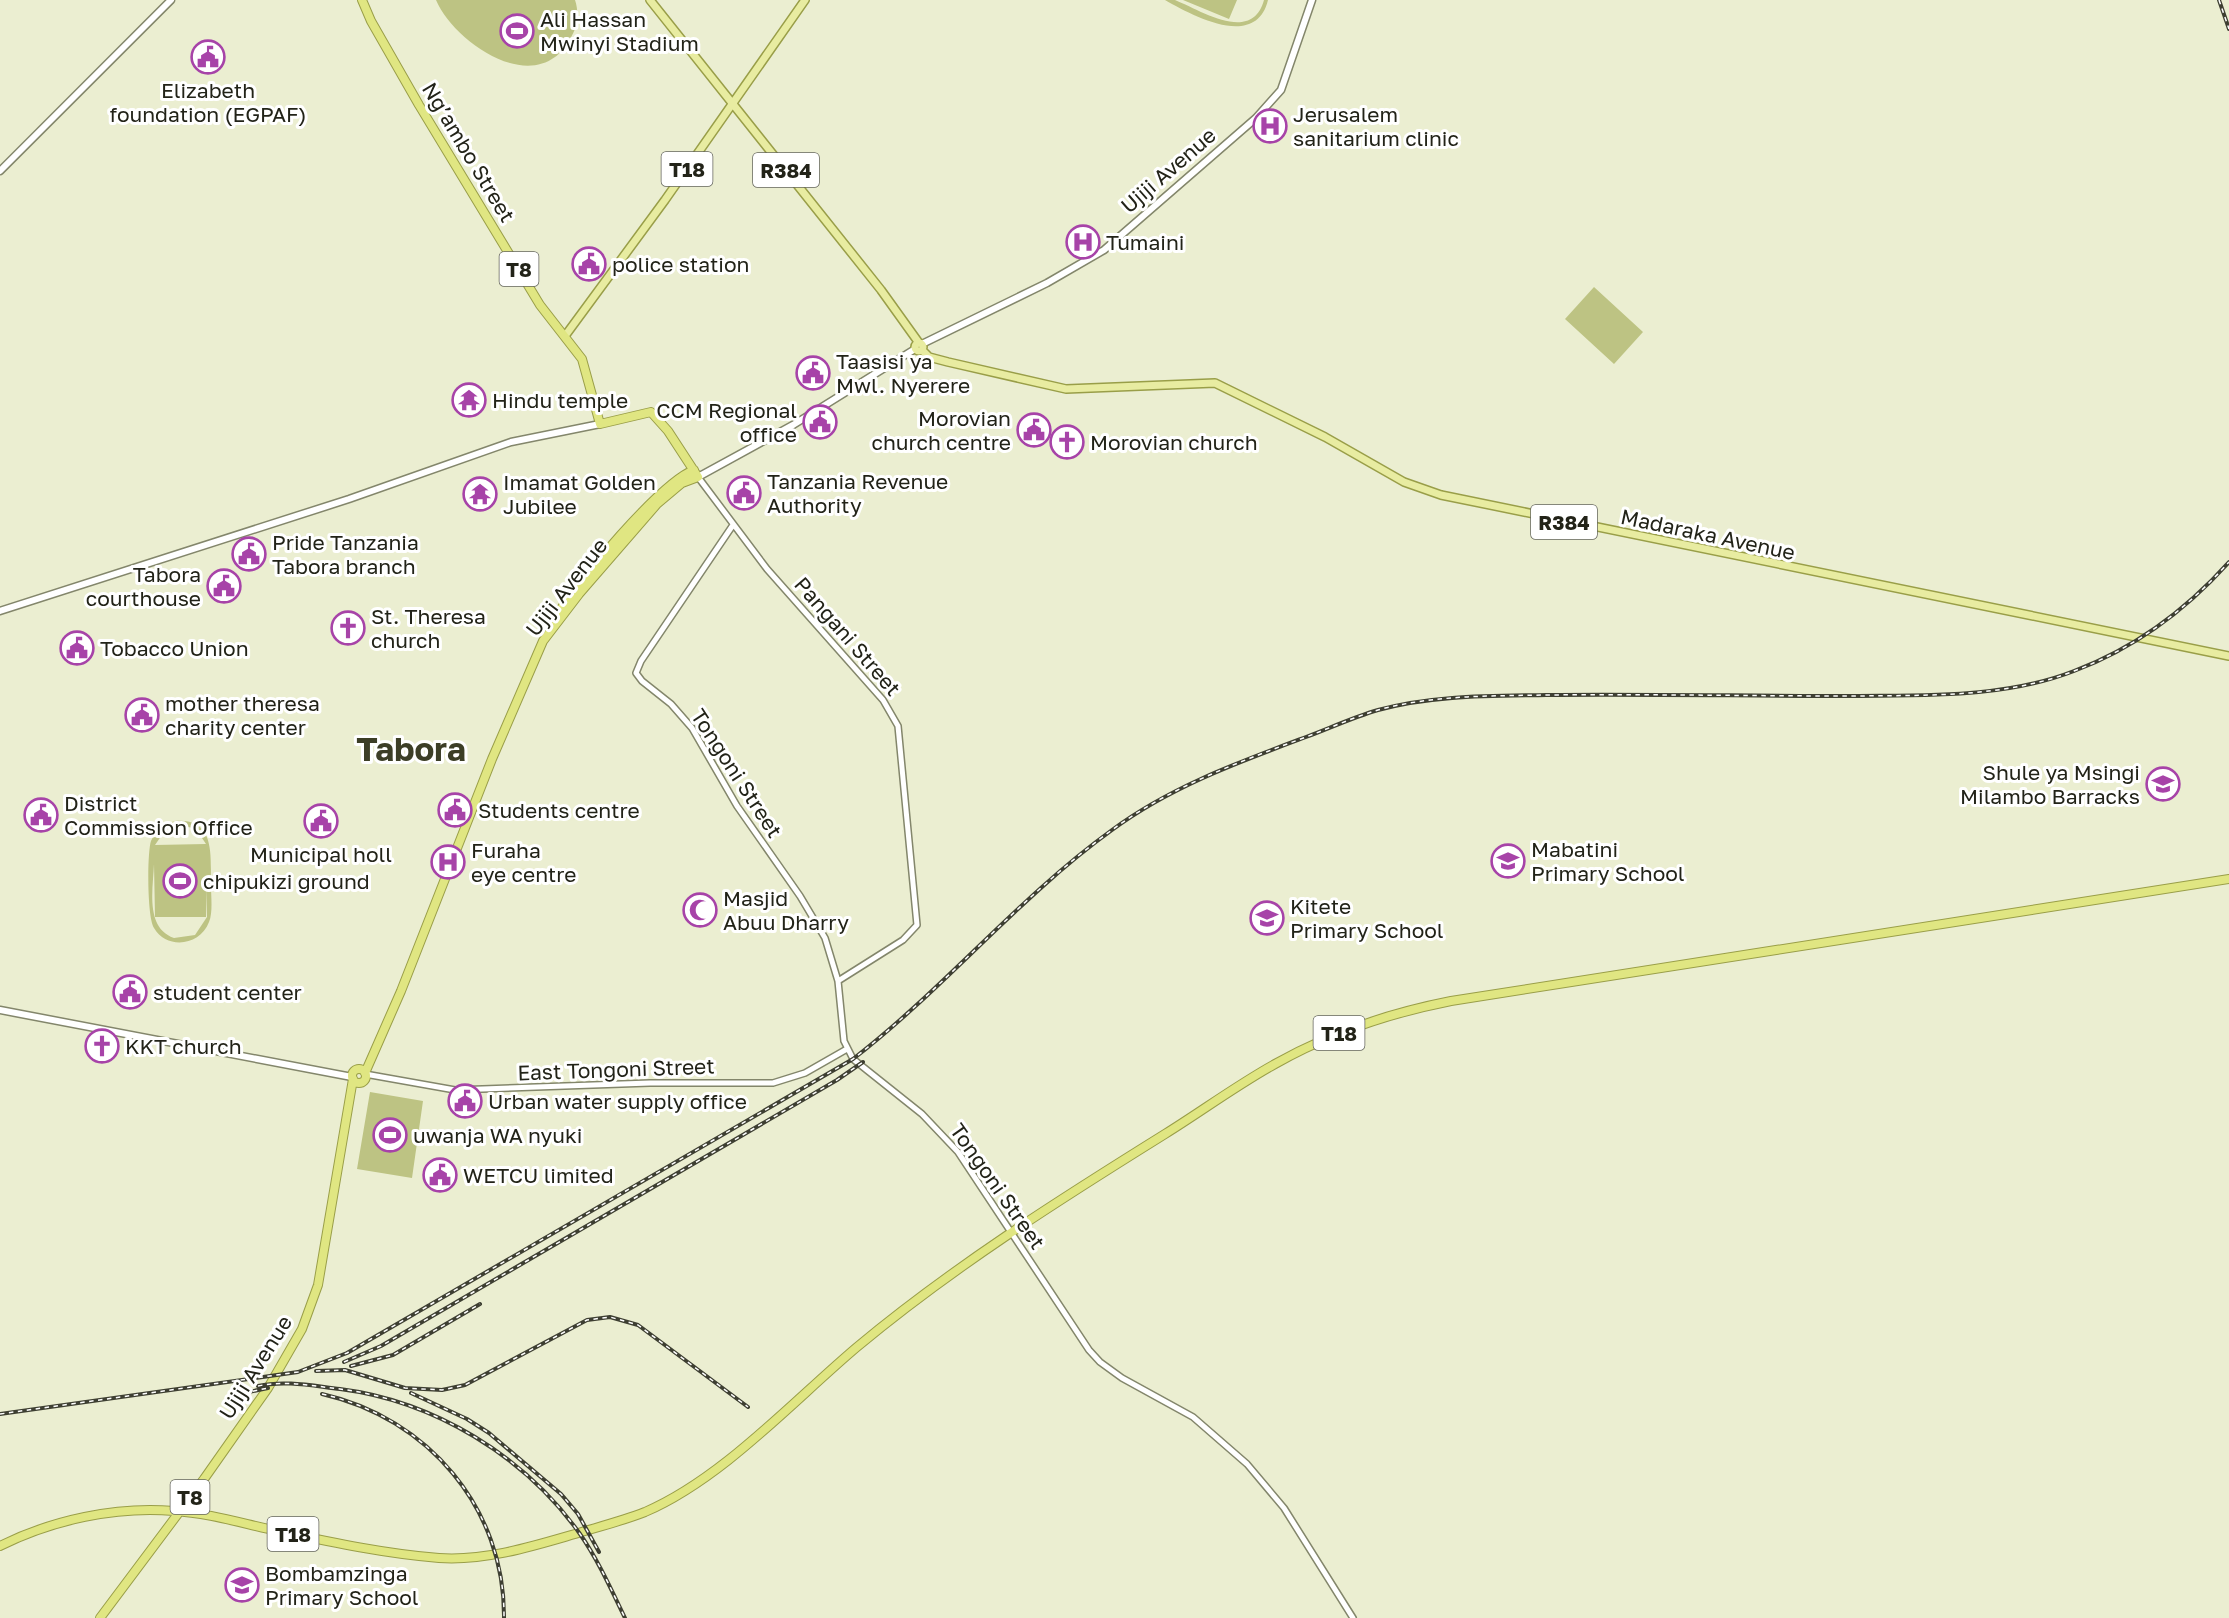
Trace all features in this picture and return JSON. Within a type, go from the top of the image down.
[{"type":"highway","name":"Ng’ambo Street","points":[[362,0],[371,21],[414,95],[540,306],[577,351],[586,370],[600,424]]},
{"type":"highway","points":[[600,424],[651,412],[696,473]]},
{"type":"highway","points":[[682,475],[688,460]]},
{"type":"highway","name":"T8","points":[[543,640],[574,591],[650,505],[682,475],[696,473]]},
{"type":"highway","name":"Ujiji Avenue","points":[[100,1618],[268,1388],[309,1313],[318,1285],[350,1096],[401,991],[492,759],[543,640],[579,594],[666,495],[696,473]]},
{"type":"highway","name":"T18","points":[[0,1546],[30,1533],[71,1520],[146,1510],[179,1511],[284,1532],[437,1558],[496,1555],[619,1521],[664,1503],[719,1466],[932,1287],[1012,1231],[1109,1167],[1278,1062],[1332,1036],[1399,1012],[1462,999],[2229,879]]},
{"type":"main road","points":[[0,171],[171,0]]},
{"type":"main road","name":"Madaraka Avenue","points":[[650,0],[881,290],[929,357],[1066,389],[1215,383],[1325,437],[1404,482],[1442,495],[2229,656]]},
{"type":"main road","name":"T18","points":[[565,336],[734,104],[805,0]]},
{"type":"main road","name":"Ujiji Avenue","points":[[696,473],[712,469],[793,425],[919,346],[1047,283],[1104,250],[1256,118],[1281,90],[1312,0]]},
{"type":"main road","points":[[0,611],[349,499],[512,442],[600,424]]},
{"type":"main road","points":[[0,1010],[359,1076]]},
{"type":"street","name":"Pangani Street","points":[[696,473],[767,568],[883,700],[898,726],[917,925],[903,940],[838,981]]},
{"type":"street","name":"Tongoni Street","points":[[734,525],[641,661],[636,673],[642,681],[671,704],[692,728],[737,806],[825,938],[838,981],[844,1041],[847,1049],[853,1059],[941,1132],[1012,1231],[1089,1350],[1100,1362],[1122,1378],[1193,1417],[1247,1464],[1284,1508],[1353,1618]]},
{"type":"street","name":"East Tongoni Street","points":[[359,1076],[455,1090],[650,1083],[773,1083],[805,1073],[847,1049]]},
{"type":"green space","name":"Ali Hassan Mwinyi Stadium","points":[[436,0],[575,0],[577,23],[557,56],[539,64],[522,65],[504,61],[470,42],[455,28]]},
{"type":"green space","points":[[1165,0],[1175,0],[1225,21],[1238,22],[1249,20],[1258,13],[1264,0],[1268,0],[1261,15],[1251,23],[1238,26],[1223,25],[1207,20]]},
{"type":"green space","points":[[1183,0],[1237,0],[1229,19]]},
{"type":"green space","points":[[1594,287],[1643,332],[1614,364],[1565,319]]},
{"type":"green space","name":"chipukizi ground","points":[[175,821],[189,822],[198,826],[205,833],[210,852],[212,904],[209,922],[198,936],[183,942],[167,940],[160,935],[154,928],[150,911],[148,871],[151,841],[164,826]],"holes":[[[181,825],[196,829],[206,844],[155,845],[166,829]],[[154,864],[155,917],[152,896]],[[207,889],[207,917],[195,935],[174,938],[158,926],[155,917],[206,917]]]},
{"type":"green space","name":"uwanja WA nyuki","points":[[370,1092],[423,1101],[412,1178],[357,1169]]},
{"type":"railway","points":[[2219,0],[2229,29]]},
{"type":"railway","points":[[0,1414],[298,1372],[347,1353],[853,1059],[919,1003],[1045,884],[1078,856],[1134,815],[1181,788],[1351,719],[1399,705],[1462,697],[1909,695],[1993,691],[2021,686],[2074,671],[2139,639],[2177,612],[2229,562]]},
{"type":"railway","points":[[344,1362],[381,1346],[837,1080],[863,1062]]},
{"type":"railway","points":[[351,1366],[393,1355],[480,1304]]},
{"type":"railway","points":[[316,1371],[345,1370],[405,1388],[442,1390],[465,1385],[587,1320],[610,1317],[638,1325],[748,1407]]},
{"type":"railway","points":[[258,1386],[299,1384],[375,1395],[443,1420],[475,1437],[505,1457],[533,1480],[558,1506],[593,1554],[625,1618]]},
{"type":"railway","points":[[244,1393],[268,1388]]},
{"type":"railway","points":[[411,1393],[467,1419],[489,1433],[561,1494],[578,1514],[599,1552]]},
{"type":"railway","points":[[322,1394],[360,1406],[395,1424],[426,1446],[453,1474],[475,1505],[491,1540],[501,1578],[504,1618]]},
{"type":"place","name":"Ali Hassan Mwinyi Stadium","points":[[517,31]]},
{"type":"place","name":"Elizabeth foundation (EGPAF)","points":[[208,57]]},
{"type":"place","name":"Jerusalem sanitarium clinic","points":[[1270,126]]},
{"type":"place","name":"Tumaini","points":[[1083,242]]},
{"type":"place","name":"police station","points":[[589,264]]},
{"type":"place","name":"Taasisi ya Mwl. Nyerere","points":[[813,373]]},
{"type":"place","name":"Hindu temple","points":[[469,400]]},
{"type":"place","name":"CCM Regional office","points":[[820,422]]},
{"type":"place","name":"Morovian church centre","points":[[1034,430]]},
{"type":"place","name":"Morovian church","points":[[1067,442]]},
{"type":"place","name":"Tanzania Revenue Authority","points":[[744,493]]},
{"type":"place","name":"Imamat Golden Jubilee","points":[[480,494]]},
{"type":"place","name":"Pride Tanzania Tabora branch","points":[[249,554]]},
{"type":"place","name":"Tabora courthouse","points":[[224,586]]},
{"type":"place","name":"St. Theresa church","points":[[348,628]]},
{"type":"place","name":"Tobacco Union","points":[[77,648]]},
{"type":"place","name":"mother theresa charity center","points":[[142,715]]},
{"type":"place","name":"Shule ya Msingi Milambo Barracks","points":[[2163,784]]},
{"type":"place","name":"Students centre","points":[[455,810]]},
{"type":"place","name":"District Commission Office","points":[[41,815]]},
{"type":"place","name":"Municipal holl","points":[[321,821]]},
{"type":"place","name":"Mabatini Primary School","points":[[1508,861]]},
{"type":"place","name":"Furaha eye centre","points":[[448,862]]},
{"type":"place","name":"chipukizi ground","points":[[180,881]]},
{"type":"place","name":"Masjid Abuu Dharry","points":[[700,910]]},
{"type":"place","name":"Kitete Primary School","points":[[1267,918]]},
{"type":"place","name":"student center","points":[[130,992]]},
{"type":"place","name":"KKT church","points":[[102,1046]]},
{"type":"place","name":"Urban water supply office","points":[[465,1101]]},
{"type":"place","name":"uwanja WA nyuki","points":[[390,1135]]},
{"type":"place","name":"WETCU limited","points":[[440,1175]]},
{"type":"place","name":"Bombamzinga Primary School","points":[[242,1585]]},
{"type":"district","name":"Tabora","points":[[411,748]]}]
